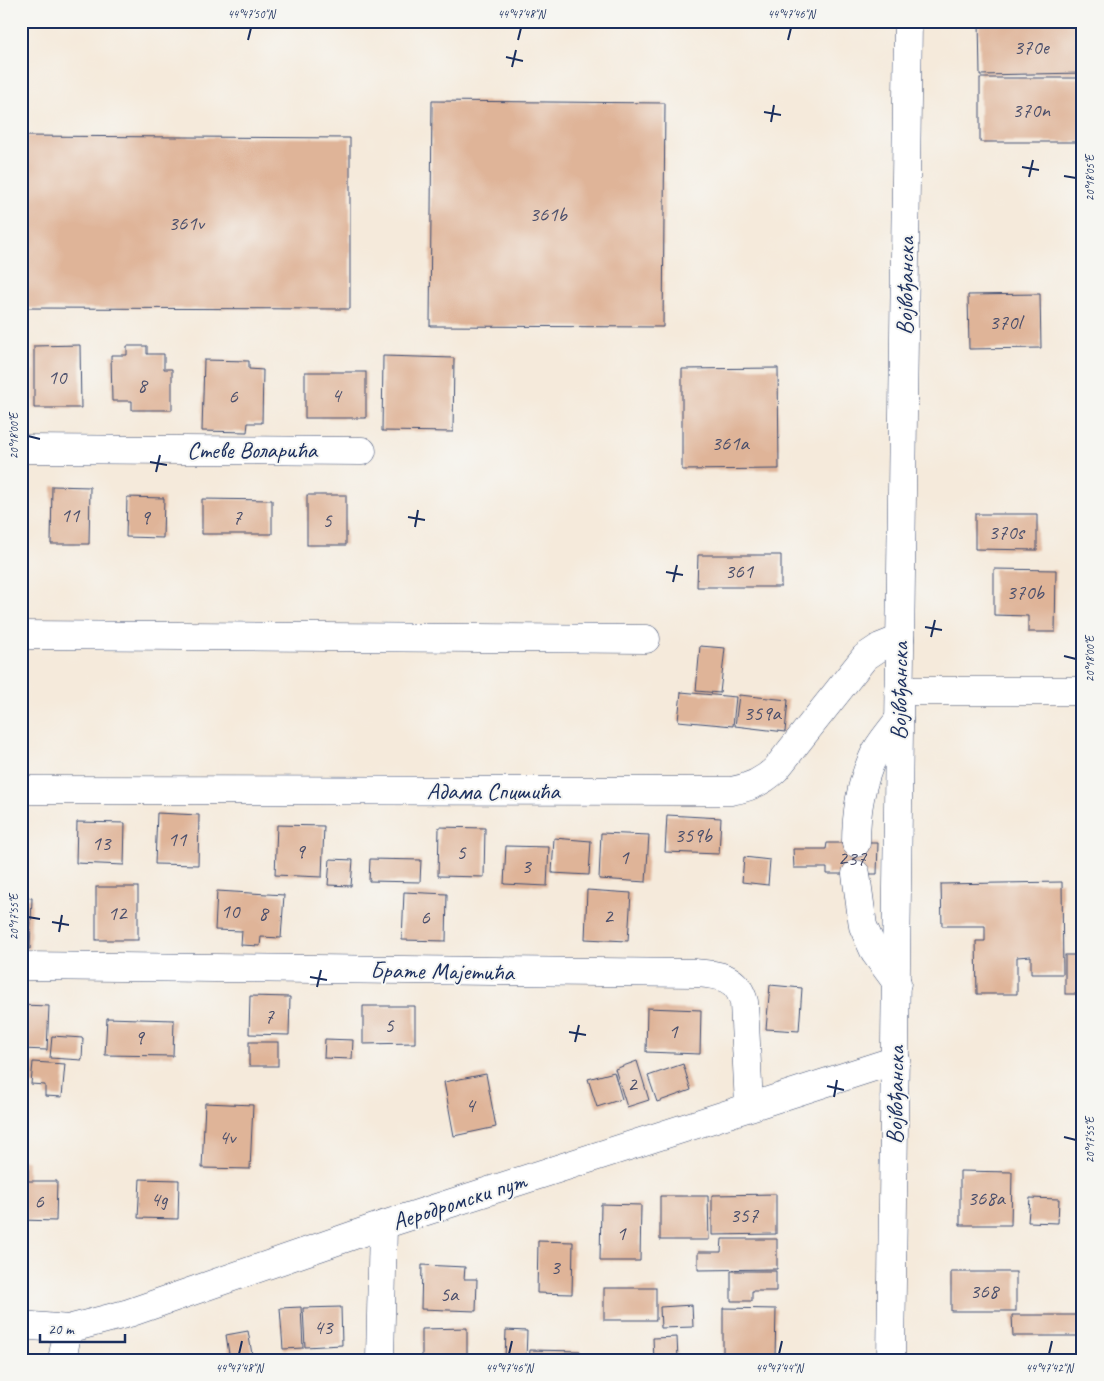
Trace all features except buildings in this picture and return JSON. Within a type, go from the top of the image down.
[{"type":"street","name":"Војвођанска","points":[[891,1360],[908,21]]},
{"type":"street","name":"Стеве Воларића","points":[[21,449],[362,451]]},
{"type":"street","points":[[21,634],[646,639]]},
{"type":"street","name":"Адама Спишића","points":[[21,790],[731,791],[744,789],[768,777],[776,769],[827,702],[865,657],[880,647],[900,639]]},
{"type":"street","points":[[899,691],[1083,691]]},
{"type":"street","points":[[856,843],[858,807],[866,776],[874,754],[898,719]]},
{"type":"street","points":[[856,874],[863,926],[875,953],[897,984]]},
{"type":"street","name":"Брате Мајетића","points":[[21,966],[695,973],[722,976],[740,990],[744,1002],[749,1106]]},
{"type":"street","name":"Аеродромски пут","points":[[21,1326],[68,1329],[129,1313],[383,1225],[896,1060]]},
{"type":"street","points":[[380,1360],[383,1225]]},
{"type":"street","points":[[62,1360],[68,1329]]}]
